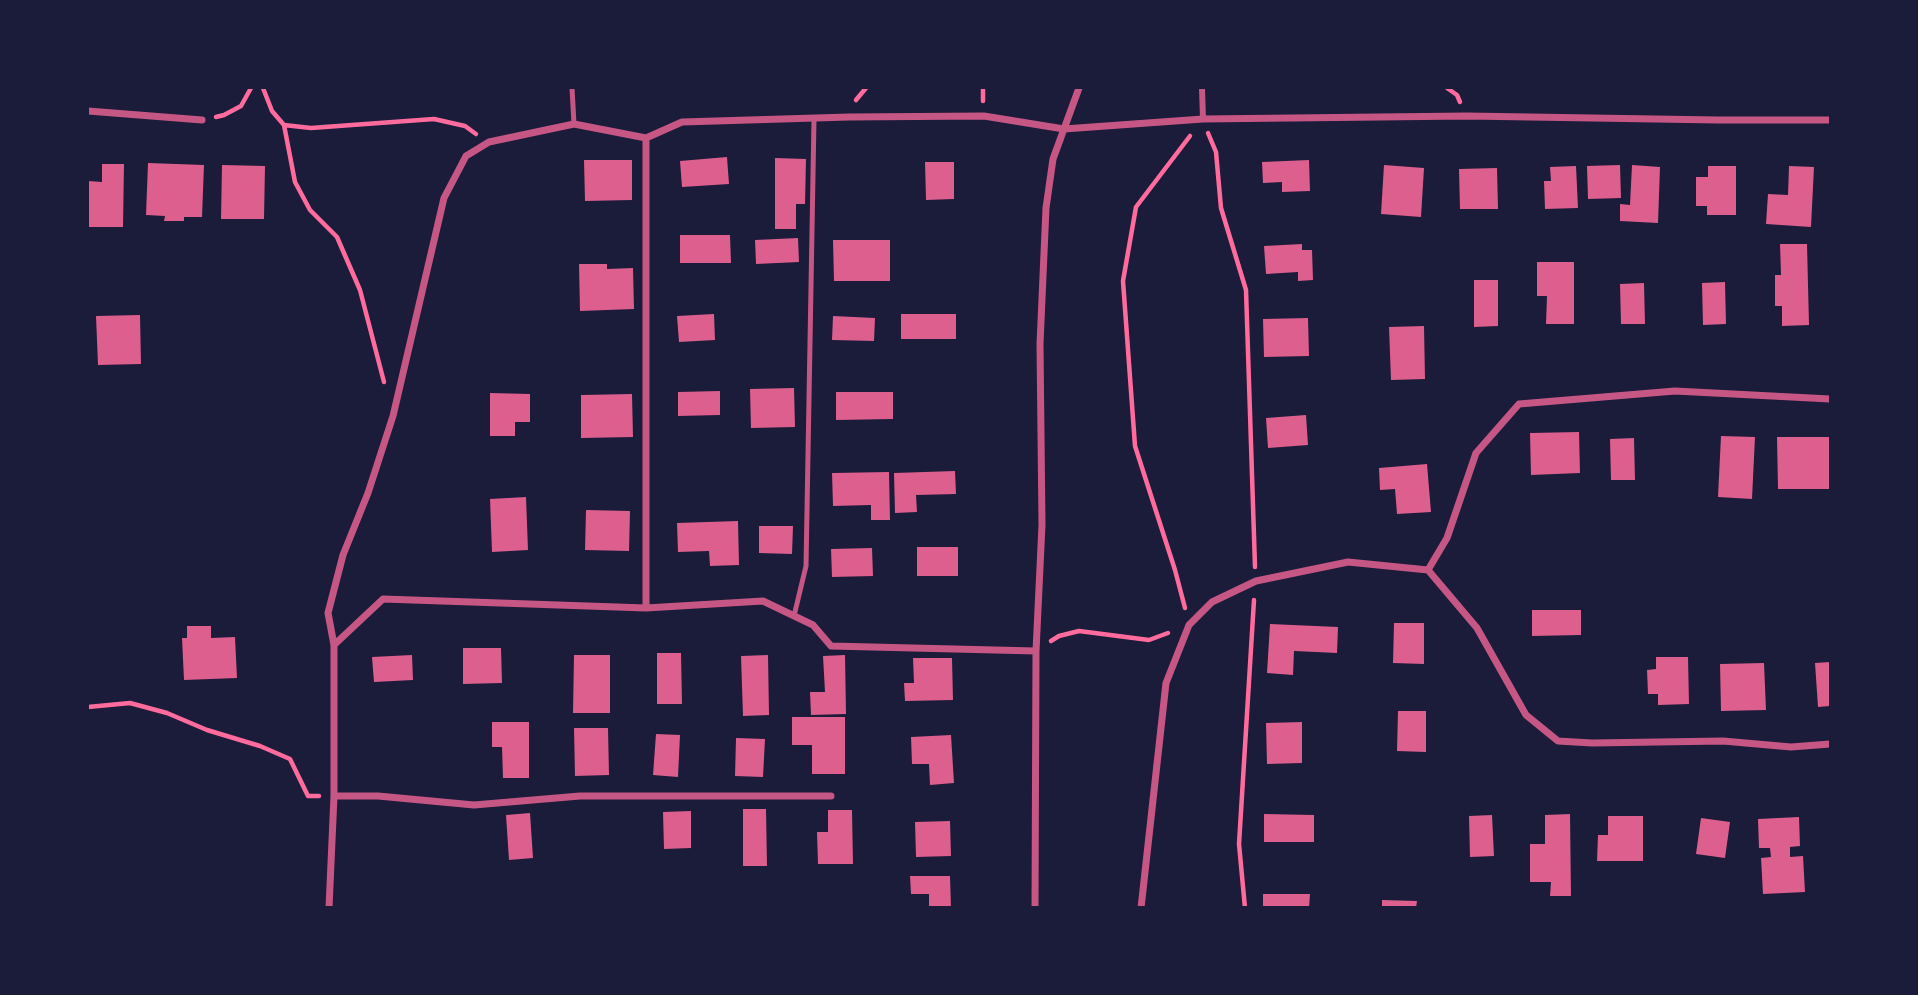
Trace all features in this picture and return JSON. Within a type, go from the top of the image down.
[{"type":"street","points":[[1035,908],[1036,651],[1042,525],[1041,344],[1046,208],[1053,159],[1079,88]]},
{"type":"street","points":[[1202,88],[1203,119]]},
{"type":"street","points":[[88,111],[202,120]]},
{"type":"street","points":[[329,908],[334,796],[334,645],[328,613],[343,555],[368,493],[393,416],[444,198],[466,156],[489,142],[574,124],[646,138],[682,122],[984,116],[1063,129],[1203,119],[1467,116],[1830,120]]},
{"type":"street","points":[[646,138],[646,608]]},
{"type":"street","points":[[1428,570],[1447,538],[1476,453],[1519,404],[1675,391],[1830,400]]},
{"type":"street","points":[[1141,908],[1166,683],[1189,625],[1212,602],[1256,581],[1348,562],[1428,570],[1477,628],[1526,715],[1558,741],[1723,741],[1791,747],[1830,744]]},
{"type":"street","points":[[334,645],[383,599],[646,608],[763,601],[813,625],[831,646],[1036,651]]},
{"type":"street","points":[[334,796],[378,796],[474,805],[580,796],[831,796]]},
{"type":"lane","points":[[572,88],[574,124]]},
{"type":"lane","points":[[794,616],[806,566],[814,119]]},
{"type":"path","points":[[202,120],[224,115],[241,106],[251,88]]},
{"type":"path","points":[[263,88],[272,111],[284,125],[295,182],[310,211],[337,237],[360,290],[393,416]]},
{"type":"path","points":[[284,125],[311,128],[435,119],[465,126],[489,142]]},
{"type":"path","points":[[1203,119],[1216,152],[1221,208],[1246,290],[1256,581],[1239,844],[1244,908]]},
{"type":"path","points":[[1036,651],[1059,636],[1079,631],[1149,640],[1189,625],[1175,570],[1136,446],[1124,281],[1136,207],[1203,119]]},
{"type":"path","points":[[88,707],[130,703],[167,713],[207,730],[260,746],[290,759],[308,796],[334,796]]},
{"type":"building","points":[[727,157],[729,184],[682,187],[680,161]]},
{"type":"building","points":[[775,158],[806,159],[805,204],[796,204],[796,229],[775,229]]},
{"type":"building","points":[[584,160],[632,160],[632,200],[585,201]]},
{"type":"building","points":[[1309,160],[1310,191],[1282,192],[1282,182],[1263,183],[1262,162]]},
{"type":"building","points":[[925,162],[954,162],[954,199],[926,200]]},
{"type":"building","points":[[148,163],[204,165],[202,217],[164,221],[165,216],[146,215]]},
{"type":"building","points":[[102,164],[124,164],[123,227],[88,227],[88,181],[102,182]]},
{"type":"building","points":[[222,165],[265,166],[264,219],[221,219]]},
{"type":"building","points":[[1384,165],[1424,168],[1421,217],[1381,214]]},
{"type":"building","points":[[1620,165],[1621,198],[1588,199],[1587,166]]},
{"type":"building","points":[[1632,165],[1660,167],[1658,223],[1620,221],[1620,204],[1630,205]]},
{"type":"building","points":[[1576,166],[1578,208],[1545,209],[1544,181],[1551,181],[1550,167]]},
{"type":"building","points":[[1708,166],[1736,166],[1736,215],[1707,215],[1707,206],[1696,206],[1696,177],[1708,177]]},
{"type":"building","points":[[1789,166],[1814,167],[1811,227],[1766,224],[1768,194],[1788,195]]},
{"type":"building","points":[[1497,168],[1498,209],[1460,209],[1459,169]]},
{"type":"building","points":[[680,235],[730,235],[731,263],[680,263]]},
{"type":"building","points":[[798,238],[799,262],[756,264],[755,240]]},
{"type":"building","points":[[833,240],[890,240],[890,281],[834,281]]},
{"type":"building","points":[[1302,244],[1302,250],[1312,250],[1313,280],[1298,281],[1298,272],[1266,274],[1264,246]]},
{"type":"building","points":[[1780,244],[1807,244],[1809,325],[1782,326],[1782,306],[1775,306],[1775,275],[1781,275]]},
{"type":"building","points":[[1537,262],[1574,262],[1574,324],[1546,324],[1547,296],[1537,296]]},
{"type":"building","points":[[579,264],[607,264],[607,269],[633,268],[634,309],[580,311]]},
{"type":"building","points":[[1474,280],[1498,280],[1498,326],[1474,327]]},
{"type":"building","points":[[1725,282],[1726,324],[1703,325],[1702,283]]},
{"type":"building","points":[[1644,283],[1645,324],[1621,324],[1620,284]]},
{"type":"building","points":[[714,314],[715,340],[679,342],[677,316]]},
{"type":"building","points":[[901,314],[956,314],[956,339],[901,339]]},
{"type":"building","points":[[140,315],[141,364],[98,365],[96,316]]},
{"type":"building","points":[[833,316],[875,318],[874,341],[832,340]]},
{"type":"building","points":[[1308,318],[1309,356],[1264,357],[1263,319]]},
{"type":"building","points":[[1424,326],[1425,379],[1391,380],[1389,327]]},
{"type":"building","points":[[794,388],[795,427],[751,428],[750,389]]},
{"type":"building","points":[[720,391],[720,415],[678,416],[678,392]]},
{"type":"building","points":[[836,392],[893,392],[893,419],[836,420]]},
{"type":"building","points":[[490,393],[530,394],[530,422],[515,422],[515,436],[490,436]]},
{"type":"building","points":[[632,394],[633,437],[581,438],[581,395]]},
{"type":"building","points":[[1306,415],[1308,445],[1268,448],[1266,418]]},
{"type":"building","points":[[1579,432],[1580,473],[1531,475],[1530,433]]},
{"type":"building","points":[[1721,436],[1755,437],[1752,499],[1718,497]]},
{"type":"building","points":[[1777,437],[1830,437],[1830,489],[1778,489]]},
{"type":"building","points":[[1634,438],[1635,480],[1611,480],[1610,439]]},
{"type":"building","points":[[1427,464],[1431,512],[1397,514],[1395,489],[1380,490],[1379,468]]},
{"type":"building","points":[[955,471],[956,494],[916,495],[917,512],[895,513],[894,473]]},
{"type":"building","points":[[889,472],[890,520],[871,520],[871,505],[833,506],[832,473]]},
{"type":"building","points":[[526,497],[528,550],[492,552],[490,499]]},
{"type":"building","points":[[586,510],[630,511],[629,551],[585,550]]},
{"type":"building","points":[[738,521],[739,565],[710,566],[709,551],[678,552],[677,523]]},
{"type":"building","points":[[759,526],[793,526],[792,554],[759,553]]},
{"type":"building","points":[[917,547],[958,547],[958,576],[917,576]]},
{"type":"building","points":[[872,548],[873,576],[832,577],[831,549]]},
{"type":"building","points":[[1532,610],[1581,610],[1581,635],[1532,636]]},
{"type":"building","points":[[1394,623],[1424,623],[1424,664],[1393,663]]},
{"type":"building","points":[[1270,624],[1338,627],[1337,653],[1294,651],[1293,675],[1267,673]]},
{"type":"building","points":[[187,626],[211,626],[211,638],[235,637],[237,678],[184,680],[182,638],[187,638]]},
{"type":"building","points":[[463,648],[501,648],[502,683],[463,684]]},
{"type":"building","points":[[657,653],[681,653],[682,704],[657,704]]},
{"type":"building","points":[[412,655],[413,680],[374,682],[372,657]]},
{"type":"building","points":[[574,655],[610,655],[610,713],[573,713]]},
{"type":"building","points":[[768,655],[769,715],[743,716],[741,656]]},
{"type":"building","points":[[845,655],[846,714],[811,715],[810,692],[825,692],[823,656]]},
{"type":"building","points":[[1656,657],[1688,657],[1689,704],[1658,705],[1658,694],[1648,694],[1647,670],[1656,669]]},
{"type":"building","points":[[913,658],[952,658],[953,700],[905,701],[904,683],[914,683]]},
{"type":"building","points":[[1830,662],[1830,706],[1818,707],[1815,663]]},
{"type":"building","points":[[1764,663],[1766,710],[1721,711],[1720,664]]},
{"type":"building","points":[[1398,711],[1426,711],[1426,752],[1397,751]]},
{"type":"building","points":[[792,717],[845,717],[845,774],[812,774],[812,745],[792,745]]},
{"type":"building","points":[[492,722],[529,722],[529,778],[503,778],[502,747],[492,747]]},
{"type":"building","points":[[1302,722],[1302,763],[1267,764],[1266,723]]},
{"type":"building","points":[[574,728],[608,728],[609,775],[575,776]]},
{"type":"building","points":[[656,734],[680,735],[678,777],[653,775]]},
{"type":"building","points":[[951,735],[954,783],[930,785],[929,764],[912,764],[911,737]]},
{"type":"building","points":[[736,738],[765,739],[763,777],[735,776]]},
{"type":"building","points":[[743,809],[766,809],[767,866],[743,866]]},
{"type":"building","points":[[828,810],[852,810],[853,864],[818,864],[817,832],[828,832]]},
{"type":"building","points":[[691,811],[691,848],[664,849],[663,812]]},
{"type":"building","points":[[530,813],[533,858],[509,860],[506,815]]},
{"type":"building","points":[[1264,814],[1314,815],[1314,842],[1264,842]]},
{"type":"building","points":[[1570,814],[1571,896],[1550,896],[1551,882],[1530,882],[1530,844],[1545,844],[1545,815]]},
{"type":"building","points":[[1492,815],[1494,856],[1470,857],[1469,816]]},
{"type":"building","points":[[1608,816],[1643,816],[1643,861],[1597,861],[1598,835],[1608,835]]},
{"type":"building","points":[[1799,817],[1800,846],[1790,847],[1790,857],[1803,856],[1805,892],[1763,894],[1761,858],[1771,857],[1770,848],[1759,848],[1758,819]]},
{"type":"building","points":[[1701,818],[1730,822],[1725,858],[1696,854]]},
{"type":"building","points":[[950,821],[951,856],[916,857],[915,822]]},
{"type":"building","points":[[910,876],[950,876],[951,908],[929,908],[929,894],[911,894]]},
{"type":"building","points":[[1263,894],[1310,894],[1309,908],[1263,908]]},
{"type":"building","points":[[1382,900],[1417,901],[1416,908],[1382,908]]}]
